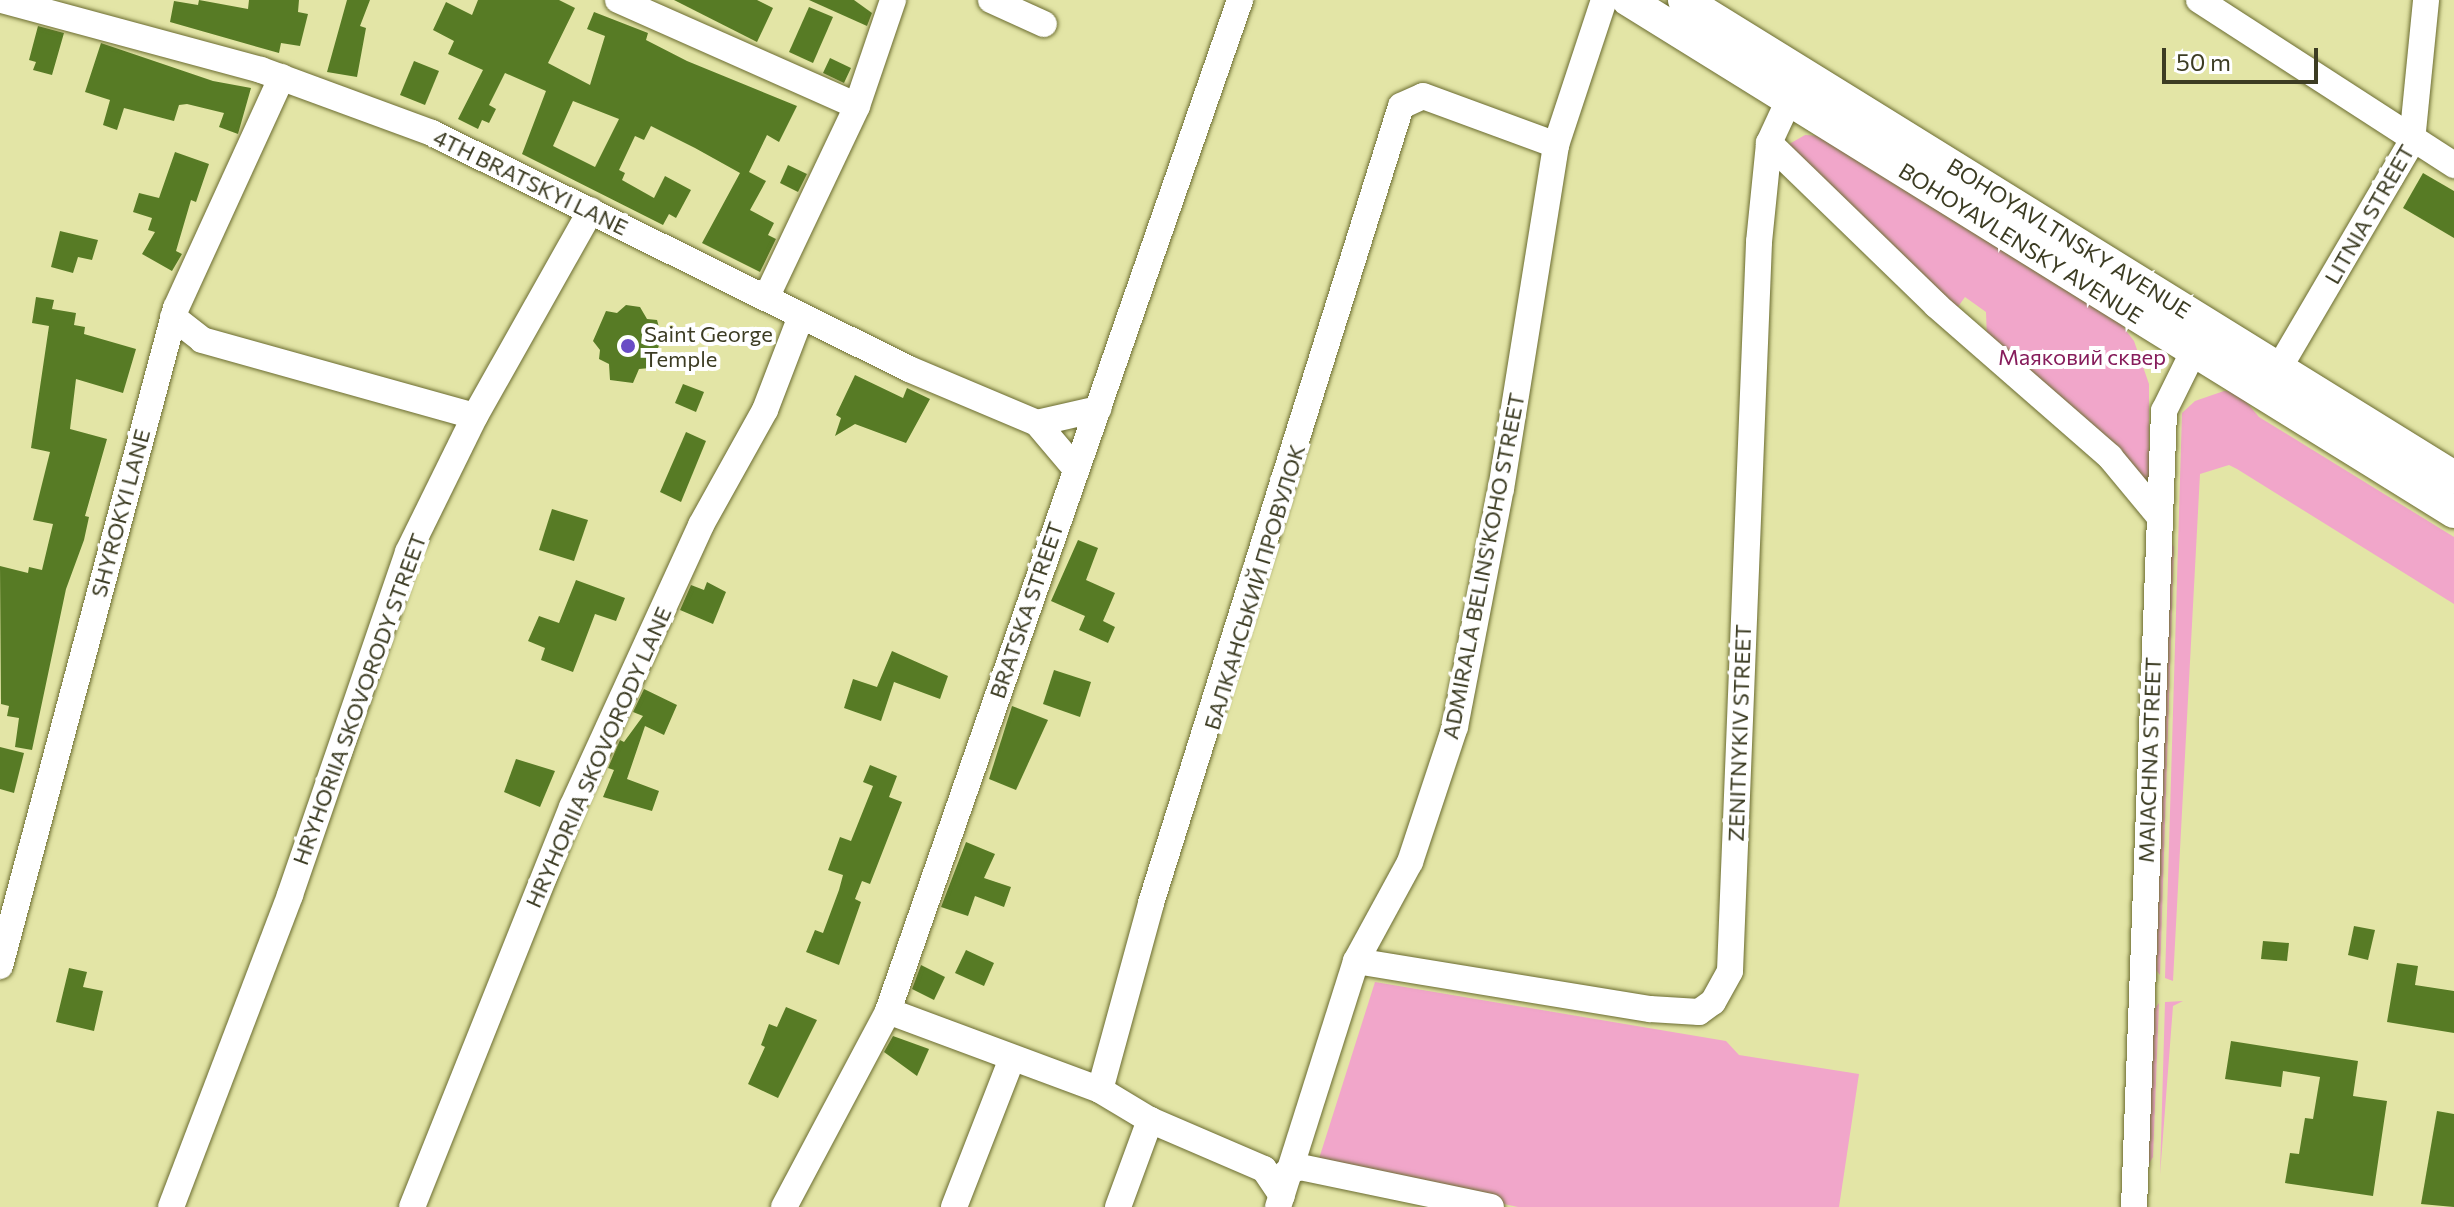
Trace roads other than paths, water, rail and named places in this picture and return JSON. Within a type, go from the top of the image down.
[{"type":"main road","name":"BOHOYAVLENSKY AVENUE","points":[[1628,0],[1789,100],[2200,337],[2454,512]]},
{"type":"main road","name":"BOHOYAVLTNSKY AVENUE","points":[[1684,0],[2200,337],[2279,368],[2454,477]]},
{"type":"street","name":"4TH BRATSKYI LANE","points":[[2,0],[282,77],[432,133],[801,316],[1037,423],[1075,468]]},
{"type":"street","points":[[618,0],[857,106]]},
{"type":"street","points":[[766,298],[857,106],[893,0]]},
{"type":"street","points":[[991,0],[1044,24]]},
{"type":"street","name":"BRATSKA STREET","points":[[784,1207],[888,1011],[1240,0]]},
{"type":"street","name":"ADMIRALA BELINS'KOHO STREET","points":[[1282,1192],[1356,961],[1410,862],[1455,727],[1501,489],[1556,145],[1604,0]]},
{"type":"street","points":[[2199,0],[2412,141],[2454,165]]},
{"type":"street","name":"LITNIA STREET","points":[[2279,368],[2412,141],[2426,0]]},
{"type":"street","name":"SHYROKYI LANE","points":[[0,966],[173,317],[282,77]]},
{"type":"street","name":"БАЛКАНСЬКИЙ ПРОВУЛОК","points":[[1100,1090],[1151,903],[1318,384],[1385,150],[1401,106],[1423,96],[1556,145]]},
{"type":"street","name":"ZENITNYKIV STREET","points":[[1356,961],[1635,1007],[1699,1012],[1713,1002],[1730,971],[1759,242],[1769,143],[1789,100]]},
{"type":"street","points":[[1769,143],[1936,305],[2110,457],[2159,516]]},
{"type":"street","name":"HRYHORIIA SKOVORODY STREET","points":[[171,1207],[272,945],[408,552],[475,416],[591,210]]},
{"type":"street","name":"HRYHORIIA SKOVORODY LANE","points":[[412,1207],[572,807],[701,525],[765,410],[801,316]]},
{"type":"street","points":[[173,317],[202,340],[475,416]]},
{"type":"street","name":"MAIACHNA STREET","points":[[2134,1207],[2164,411],[2200,337]]},
{"type":"street","points":[[1037,423],[1098,409]]},
{"type":"street","points":[[888,1011],[1100,1090],[1150,1120],[1264,1169],[1282,1192],[1300,1167],[1491,1207]]},
{"type":"street","points":[[954,1207],[1012,1058]]},
{"type":"street","points":[[1118,1207],[1150,1120]]},
{"type":"place","name":"Saint George Temple","points":[[628,346]]},
{"type":"park label","name":"Маяковий сквер","points":[[2082,357]]}]
